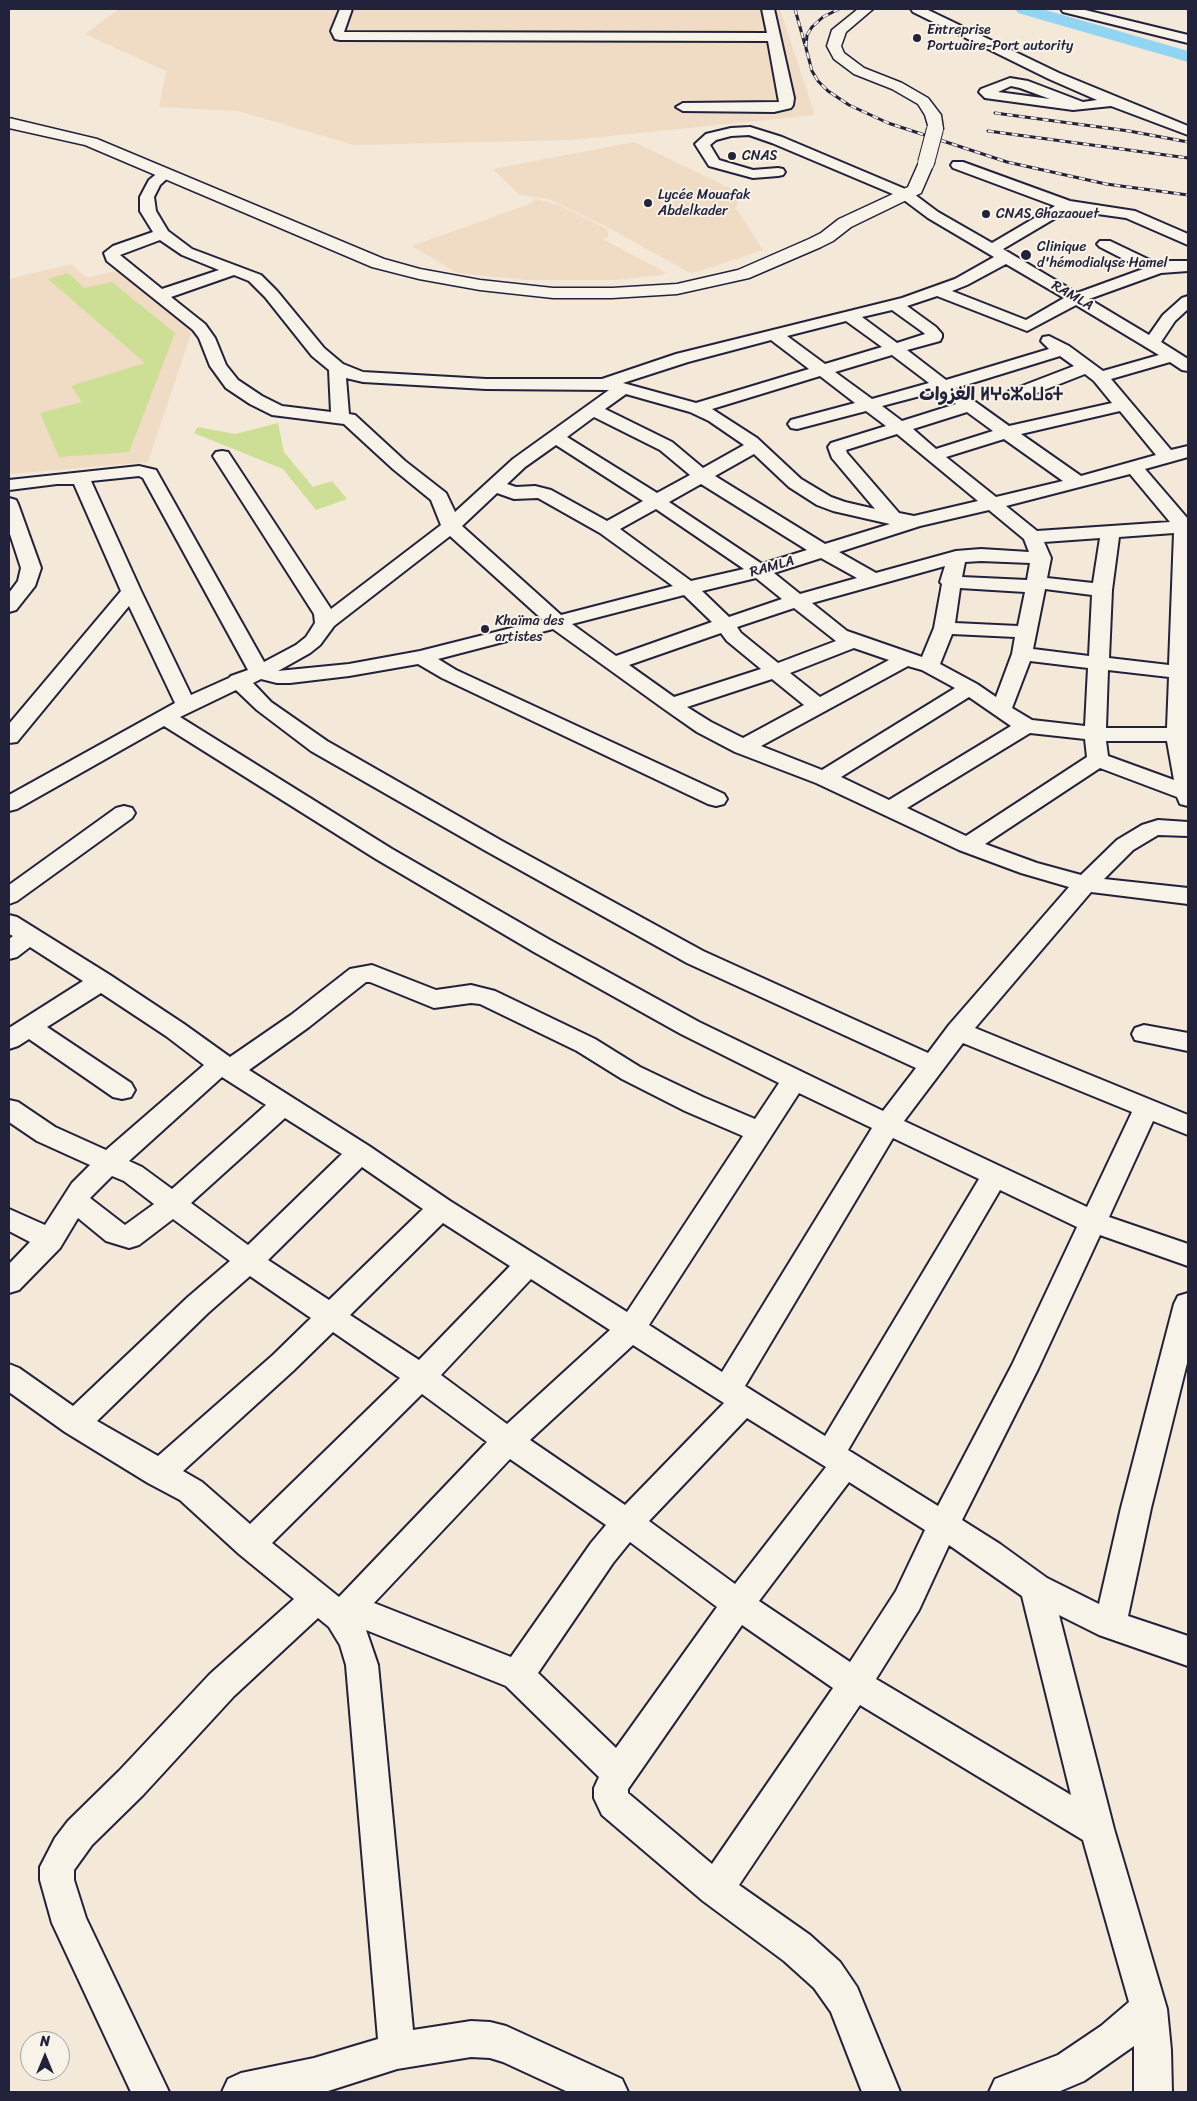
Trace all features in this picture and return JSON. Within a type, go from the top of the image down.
[{"type":"main road","points":[[9,122],[91,142],[378,263],[419,274],[480,285],[570,293],[630,293],[676,289],[743,274],[815,243],[827,237],[845,223],[915,190],[926,163],[935,129],[933,115],[923,101],[897,86],[859,71],[841,59],[834,46],[839,30],[866,9]]},
{"type":"street","points":[[346,9],[337,31],[340,36],[774,37]]},
{"type":"street","points":[[683,107],[758,109],[786,105],[787,98],[768,9]]},
{"type":"street","points":[[917,9],[1111,102],[1188,131]]},
{"type":"street","points":[[1067,9],[1188,39]]},
{"type":"street","points":[[1081,106],[1023,84],[1010,82],[986,92],[990,95],[1065,105],[1081,106],[1111,102]]},
{"type":"street","name":"RAMLA","points":[[778,172],[753,174],[714,163],[702,144],[711,137],[730,132],[750,131],[777,140],[905,194],[933,215],[1188,366]]},
{"type":"street","points":[[958,165],[1067,205],[1128,213],[1188,240]]},
{"type":"street","points":[[165,174],[154,183],[147,197],[148,211],[162,234],[187,252],[252,276],[259,281],[308,341],[340,372],[364,377],[486,384],[613,386],[696,408],[715,417],[755,446],[785,475],[824,501],[840,507],[914,522]]},
{"type":"street","points":[[9,804],[176,712],[303,649],[313,641],[325,624],[451,526],[519,463],[554,436],[594,410],[613,386],[682,358],[848,315],[895,305],[939,291],[1067,205]]},
{"type":"street","points":[[162,234],[123,247],[114,251],[112,255],[115,260],[161,294],[199,327],[207,338],[218,366],[226,378],[240,390],[278,411],[340,417],[355,424],[399,465],[439,496],[474,505]]},
{"type":"street","points":[[1105,244],[1156,269]]},
{"type":"street","points":[[1027,326],[1075,299],[1156,269],[1169,266],[1188,266]]},
{"type":"street","points":[[161,294],[234,270]]},
{"type":"street","points":[[939,291],[1027,326],[1094,372],[1125,405],[1167,457]]},
{"type":"street","points":[[1152,343],[1169,318],[1188,301]]},
{"type":"street","points":[[696,408],[895,349],[935,335],[895,305]]},
{"type":"street","points":[[848,315],[969,406],[1078,483]]},
{"type":"street","points":[[774,334],[899,427],[1033,537],[1041,558],[1022,654],[1001,710]]},
{"type":"street","points":[[797,424],[942,386],[1063,350]]},
{"type":"street","points":[[1015,395],[1094,372],[1173,356]]},
{"type":"street","points":[[340,372],[340,417]]},
{"type":"street","points":[[934,455],[1007,432],[1125,405]]},
{"type":"street","points":[[894,519],[836,449],[837,447],[969,406]]},
{"type":"street","points":[[594,410],[666,446],[702,476],[824,552],[875,580]]},
{"type":"street","points":[[554,436],[656,501],[760,571],[799,600],[834,631],[853,641],[929,666],[970,688],[1026,726],[1095,734],[1182,735]]},
{"type":"street","points":[[607,529],[755,446]]},
{"type":"street","name":"RAMLA","points":[[260,672],[290,677],[349,670],[421,657],[760,571],[914,522],[1078,483],[1188,451]]},
{"type":"street","points":[[222,456],[324,614],[325,624]]},
{"type":"street","points":[[966,845],[1098,760],[1187,785],[1182,735],[1186,526],[1134,467]]},
{"type":"street","points":[[9,485],[56,479],[82,480],[86,476],[140,471],[150,474],[260,672]]},
{"type":"street","points":[[82,480],[131,591],[176,712],[384,854],[542,946],[690,1028],[794,1080],[1093,1222],[1188,1255]]},
{"type":"street","points":[[495,486],[514,493],[535,492],[544,494],[607,529],[688,588],[726,624],[734,637],[818,706]]},
{"type":"street","points":[[439,496],[451,526],[558,623],[704,727],[743,747],[824,778],[966,845],[1029,868],[1085,884],[1188,896]]},
{"type":"street","points":[[9,504],[31,568],[30,577],[9,606]]},
{"type":"street","points":[[1033,537],[1186,526]]},
{"type":"street","points":[[1098,760],[1095,734],[1102,590],[1110,531]]},
{"type":"street","points":[[614,663],[799,600],[956,557],[981,554],[1041,558]]},
{"type":"street","points":[[9,559],[28,556]]},
{"type":"street","points":[[929,666],[944,628],[950,582],[956,557]]},
{"type":"street","points":[[950,582],[1036,584],[1102,590]]},
{"type":"street","points":[[9,737],[131,591]]},
{"type":"street","points":[[944,628],[1026,632]]},
{"type":"street","points":[[671,705],[776,671],[853,641]]},
{"type":"street","points":[[1022,654],[1183,673]]},
{"type":"street","points":[[421,657],[449,674],[716,799]]},
{"type":"street","points":[[743,747],[906,659]]},
{"type":"street","points":[[238,680],[264,706],[319,746],[494,846],[695,957],[932,1065]]},
{"type":"street","points":[[824,778],[970,688]]},
{"type":"street","points":[[889,810],[1026,726]]},
{"type":"street","points":[[9,896],[124,813]]},
{"type":"street","points":[[517,1674],[552,1628],[602,1553],[735,1396],[888,1124],[958,1031],[1085,884],[1125,845],[1150,830],[1165,827],[1188,828]]},
{"type":"street","points":[[16,937],[101,981],[175,1030],[225,1067],[360,1153],[441,1208],[735,1396],[989,1554],[1036,1588],[1110,1625],[1188,1651]]},
{"type":"street","points":[[9,1282],[50,1240],[87,1183],[225,1067],[300,1022],[359,975],[372,973],[434,999],[471,994],[486,997],[586,1046],[631,1073],[694,1104],[759,1132]]},
{"type":"street","points":[[101,981],[19,1033],[122,1090]]},
{"type":"street","points":[[958,1031],[1188,1125]]},
{"type":"street","points":[[1144,1034],[1188,1042]]},
{"type":"street","points":[[150,2092],[70,1924],[57,1880],[57,1867],[66,1850],[80,1833],[131,1783],[222,1685],[336,1608],[508,1441],[630,1329],[794,1080]]},
{"type":"street","points":[[74,1201],[116,1233],[129,1237],[173,1204],[283,1105]]},
{"type":"street","points":[[9,1109],[46,1134],[133,1174],[250,1261],[421,1377],[738,1604],[855,1684],[1097,1829]]},
{"type":"street","points":[[715,1889],[855,1684],[908,1600],[925,1561],[945,1526],[1020,1377],[1146,1109]]},
{"type":"street","points":[[75,1423],[198,1305],[250,1261],[360,1153]]},
{"type":"street","points":[[881,2092],[844,2000],[827,1975],[797,1948],[715,1889],[614,1803],[610,1793],[618,1773],[677,1692],[838,1459],[995,1175]]},
{"type":"street","points":[[159,1474],[332,1317],[441,1208]]},
{"type":"street","points":[[9,1219],[50,1240]]},
{"type":"street","points":[[250,1544],[421,1377],[529,1264]]},
{"type":"street","points":[[1110,1625],[1136,1508],[1188,1304]]},
{"type":"street","points":[[9,1376],[75,1423],[190,1491],[250,1544],[336,1608],[412,1634],[517,1674],[618,1773]]},
{"type":"street","points":[[1036,1588],[1097,1829],[1149,2010],[1153,2050],[1153,2092]]},
{"type":"street","points":[[336,1608],[354,1639],[362,1665],[397,2051]]},
{"type":"street","points":[[1008,2092],[1023,2088],[1071,2068],[1114,2039],[1149,2010]]},
{"type":"street","points":[[241,2092],[315,2085],[397,2051],[471,2039],[490,2040],[506,2044],[609,2092]]},
{"type":"shaded area","points":[[119,9],[780,9],[815,115],[571,140],[354,145],[238,111],[159,107],[166,71],[85,34]]},
{"type":"shaded area","name":"Lycée Mouafak Abdelkader","points":[[634,142],[740,193],[736,208],[763,250],[690,273],[611,229],[549,199],[520,195],[493,169]]},
{"type":"shaded area","points":[[537,199],[561,206],[607,229],[609,236],[603,239],[666,273],[663,275],[614,280],[527,280],[457,273],[412,246],[527,205]]},
{"type":"shaded area","points":[[71,264],[87,278],[120,270],[193,328],[148,462],[9,474],[9,279]]},
{"type":"green space","points":[[68,273],[84,288],[112,282],[175,333],[129,452],[59,457],[40,413],[82,402],[71,386],[145,363],[48,279]]},
{"type":"green space","points":[[278,423],[284,452],[313,487],[332,481],[347,499],[316,510],[283,469],[194,433],[198,427],[235,434]]},
{"type":"waterway","points":[[1024,9],[1188,57]]},
{"type":"railway","points":[[795,9],[805,45]]},
{"type":"railway","points":[[839,9],[823,17],[812,27],[807,35],[806,48],[812,71],[818,81],[828,91],[849,105],[888,123],[1007,162],[1106,184],[1188,195]]},
{"type":"railway","points":[[995,113],[1129,131],[1188,142]]},
{"type":"railway","points":[[988,131],[1188,158]]},
{"type":"place","name":"Entreprise Portuaire-Port autority","points":[[917,38]]},
{"type":"place","name":"CNAS","points":[[732,156]]},
{"type":"place","name":"Lycée Mouafak Abdelkader","points":[[648,203]]},
{"type":"place","name":"CNAS Ghazaouet","points":[[986,214]]},
{"type":"place","name":"Clinique d'hémodialyse Hamel","points":[[1026,255]]},
{"type":"place","name":"Khaïma des artistes","points":[[485,629]]},
{"type":"district","name":"الغزوات ⵍⵖⴰⵣⴰⵡⴰⵜ","points":[[991,395]]}]
